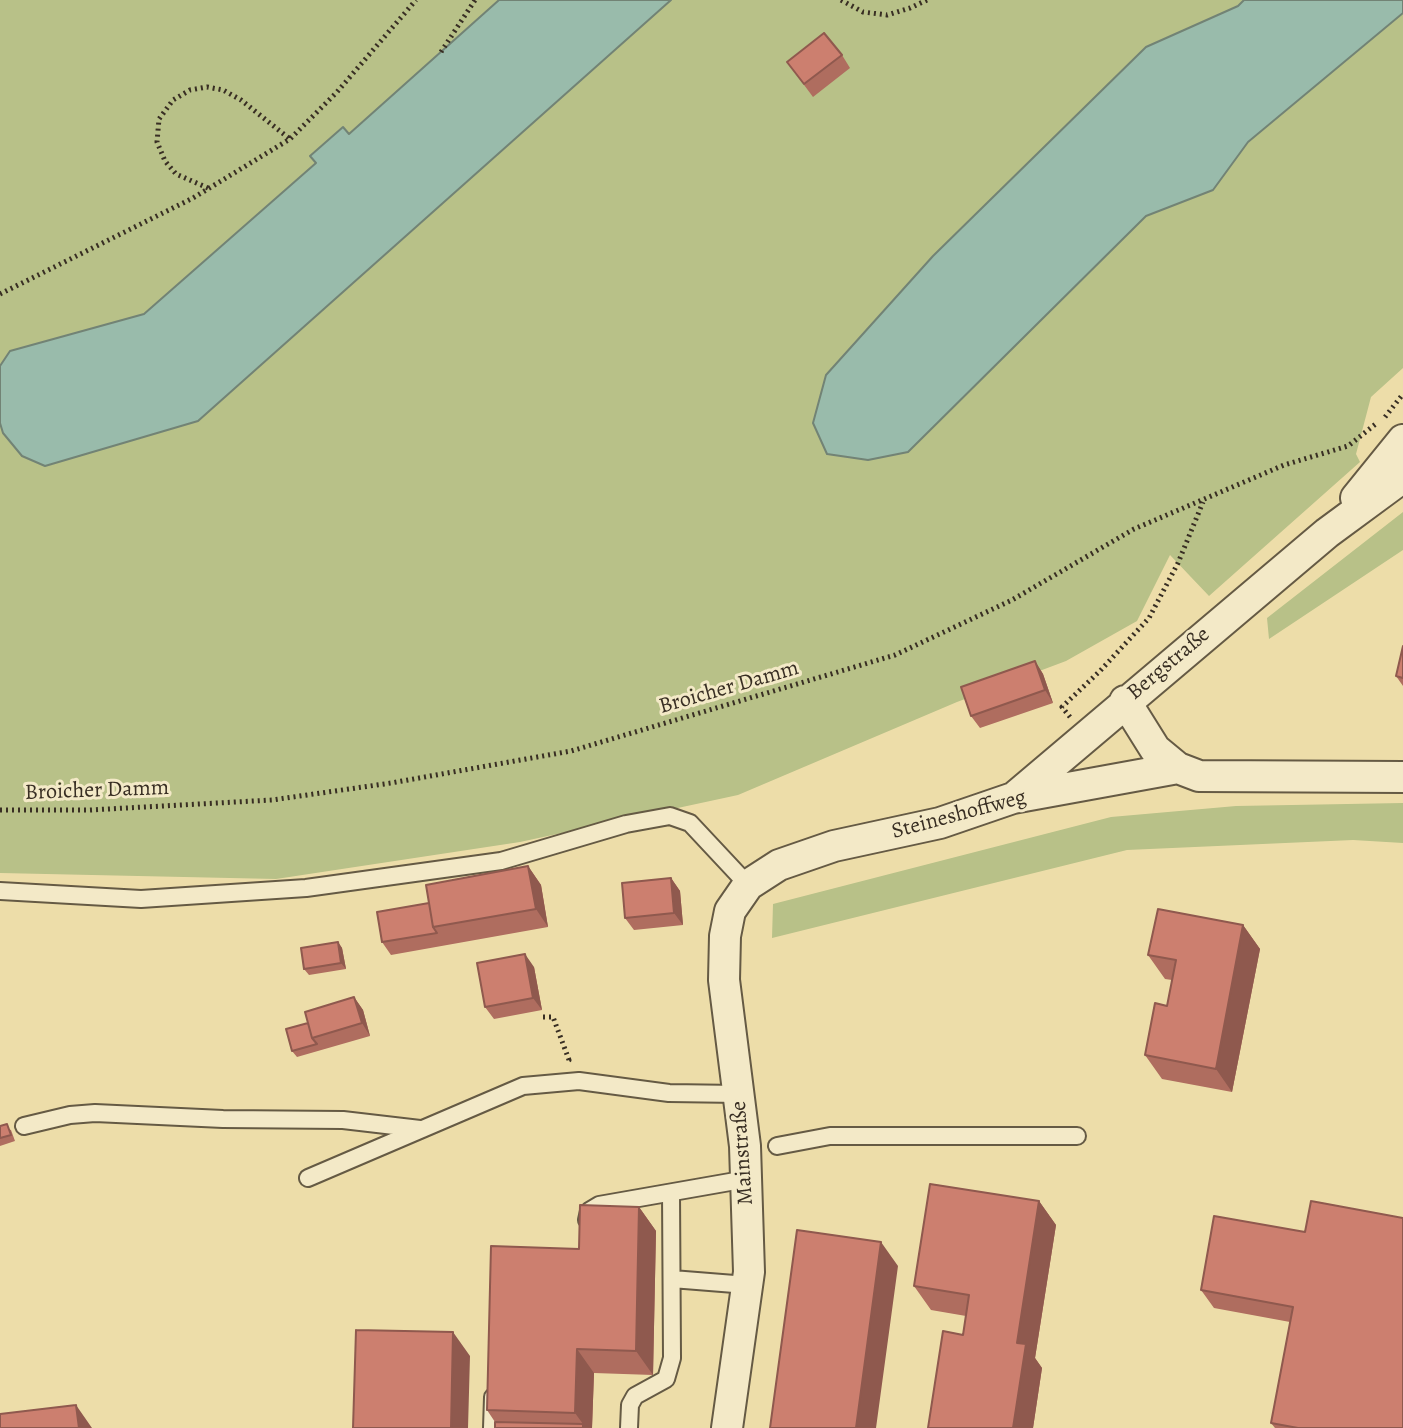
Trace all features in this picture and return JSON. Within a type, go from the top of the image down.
[{"type":"street","name":"Bergstraße","points":[[1327,533],[1403,440]]},
{"type":"street","name":"Bergstraße","points":[[1013,798],[1327,533],[1403,477]]},
{"type":"street","points":[[1125,701],[1155,749],[1178,768]]},
{"type":"street","name":"Steineshoffweg","points":[[748,885],[779,865],[834,846],[940,823],[1013,798],[1178,768],[1199,776],[1223,778],[1403,777]]},
{"type":"street","name":"Mainstraße","points":[[727,1428],[747,1285],[747,1179],[724,980],[725,936],[730,911],[748,885]]},
{"type":"lane","points":[[0,891],[141,899],[306,888],[501,861],[626,824],[670,816],[690,823],[748,885]]},
{"type":"lane","points":[[308,1178],[523,1086],[579,1081],[669,1093],[739,1094]]},
{"type":"lane","points":[[24,1126],[70,1115],[95,1113],[343,1120],[421,1130]]},
{"type":"lane","points":[[777,1146],[830,1136],[1077,1136]]},
{"type":"lane","points":[[587,1233],[589,1211],[599,1205],[747,1179]]},
{"type":"lane","points":[[629,1428],[630,1405],[635,1396],[666,1379],[672,1358],[671,1193]]},
{"type":"lane","points":[[672,1279],[747,1285]]},
{"type":"lane","points":[[492,1428],[494,1384]]},
{"type":"path","points":[[0,294],[209,189],[290,139],[337,92],[416,0]]},
{"type":"path","points":[[441,52],[475,0]]},
{"type":"path","points":[[841,0],[863,12],[887,15],[927,0]]},
{"type":"path","points":[[209,189],[176,174],[165,161],[157,142],[159,119],[173,100],[190,90],[207,87],[223,90],[241,100],[290,139]]},
{"type":"path","name":"Broicher Damm","points":[[0,810],[90,810],[272,800],[391,783],[571,751],[895,655],[1012,600],[1134,529],[1284,465],[1348,446],[1385,417],[1403,394]]},
{"type":"path","points":[[1087,735],[1062,707],[1149,618],[1178,563],[1204,501]]},
{"type":"path","points":[[523,1086],[528,1076],[569,1060],[553,1017],[543,1017]]},
{"type":"green space","points":[[0,0],[499,0],[348,135],[343,127],[310,156],[316,163],[144,314],[10,351],[0,366]]},
{"type":"green space","points":[[671,0],[1244,0],[1239,6],[1146,47],[933,256],[827,375],[908,452],[1146,216],[1213,190],[1248,142],[1403,13],[1403,368],[1371,397],[1356,454],[1360,462],[1209,596],[1170,555],[1137,621],[1066,661],[957,702],[738,795],[520,842],[276,879],[0,873],[0,423],[3,433],[198,421]]},
{"type":"green space","points":[[1403,512],[1403,550],[1269,639],[1267,618]]},
{"type":"green space","points":[[1403,803],[1403,843],[1353,840],[1127,850],[772,938],[773,904],[1111,817],[1236,806]]},
{"type":"shaded area","points":[[499,0],[671,0],[198,421],[45,466],[22,456],[3,433],[0,423],[0,366],[10,351],[144,314],[316,163],[310,156],[343,127],[349,134]]},
{"type":"shaded area","points":[[1244,0],[1403,0],[1403,13],[1248,142],[1213,190],[1146,216],[908,452],[868,460],[827,454],[813,423],[826,375],[933,256],[1146,47],[1238,6]]},
{"type":"building","points":[[824,33],[842,55],[804,84],[787,62]]},
{"type":"building","points":[[1403,646],[1403,678],[1396,676]]},
{"type":"building","points":[[1035,661],[1045,690],[971,716],[961,687]]},
{"type":"building","points":[[528,866],[536,909],[433,927],[426,885]]},
{"type":"building","points":[[671,878],[674,913],[625,918],[622,883]]},
{"type":"building","points":[[429,903],[437,933],[382,942],[377,912]]},
{"type":"building","points":[[1158,909],[1243,925],[1216,1069],[1145,1055],[1155,1003],[1167,1006],[1176,960],[1148,955]]},
{"type":"building","points":[[338,942],[341,963],[304,969],[301,948]]},
{"type":"building","points":[[525,954],[533,998],[485,1007],[477,963]]},
{"type":"building","points":[[354,997],[362,1023],[312,1038],[305,1012]]},
{"type":"building","points":[[308,1023],[317,1044],[292,1051],[286,1029]]},
{"type":"building","points":[[7,1124],[11,1135],[0,1138],[0,1126]]},
{"type":"building","points":[[930,1184],[1039,1201],[1017,1343],[1026,1344],[1013,1428],[928,1428],[943,1331],[963,1335],[969,1295],[914,1286]]},
{"type":"building","points":[[1311,1201],[1403,1218],[1403,1428],[1298,1428],[1271,1423],[1293,1307],[1201,1290],[1214,1216],[1305,1232]]},
{"type":"building","points":[[580,1205],[639,1207],[636,1351],[577,1349],[575,1413],[487,1410],[491,1246],[579,1249]]},
{"type":"building","points":[[797,1230],[881,1242],[856,1428],[770,1428]]},
{"type":"building","points":[[356,1330],[453,1332],[451,1428],[353,1428]]},
{"type":"building","points":[[76,1405],[79,1428],[0,1428],[0,1414]]},
{"type":"building","points":[[495,1422],[583,1424],[583,1428],[495,1428]]}]
